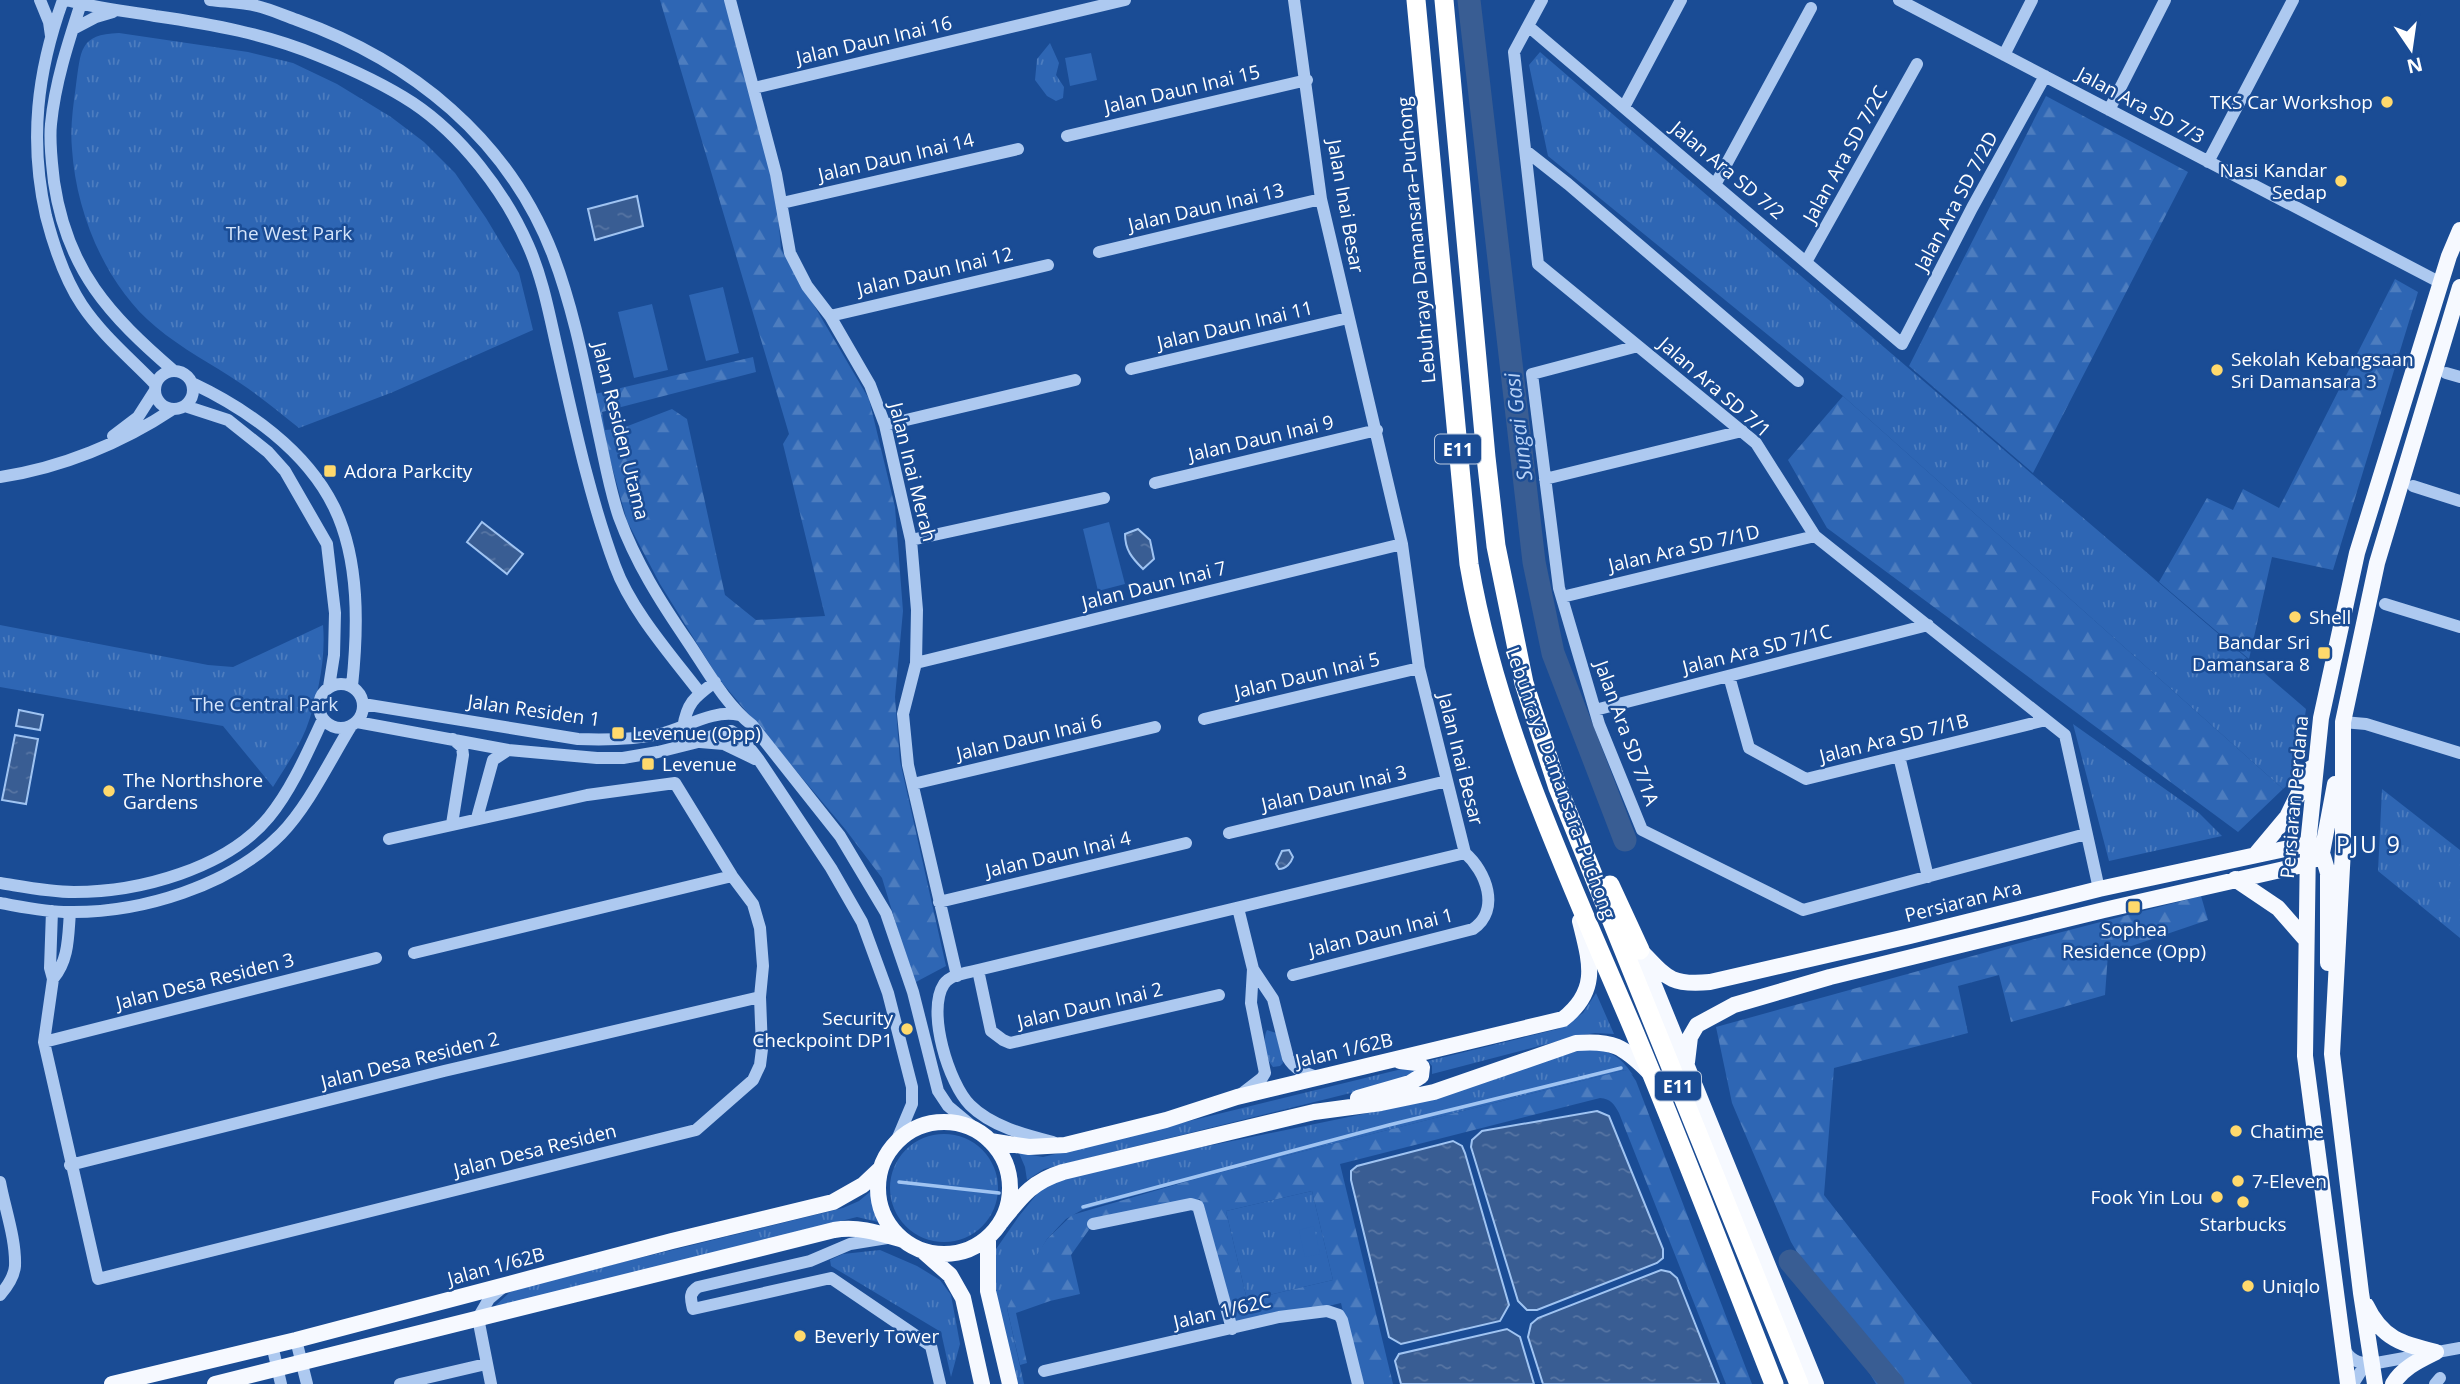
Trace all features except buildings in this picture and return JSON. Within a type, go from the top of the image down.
[{"type":"highway","name":"Lebuhraya Damansara–Puchong","points":[[1416,0],[1469,564],[1490,662],[1571,883],[1653,1076],[1774,1384]]},
{"type":"highway","name":"Lebuhraya Damansara–Puchong","points":[[1444,0],[1496,546],[1524,683],[1558,788]]},
{"type":"highway","points":[[1558,788],[1604,871],[1640,950]]},
{"type":"highway","name":"E11","points":[[1558,788],[1799,1384]]},
{"type":"main road","name":"Persiaran Perdana","points":[[2351,1384],[2342,1345],[2305,1056],[2308,844],[2321,718],[2357,553],[2460,230]]},
{"type":"main road","points":[[2440,375],[2434,338],[2444,300],[2441,283],[2454,271],[2460,257]]},
{"type":"main road","points":[[2334,1017],[2327,944],[2328,873],[2322,853],[2331,813],[2343,722],[2377,563],[2440,375],[2460,286]]},
{"type":"main road","points":[[2343,722],[2343,849],[2332,1054],[2361,1293],[2375,1384]]},
{"type":"main road","points":[[2256,854],[2287,817],[2318,754]]},
{"type":"main road","points":[[2308,844],[2322,853]]},
{"type":"main road","name":"Persiaran Ara","points":[[1640,950],[1663,974],[1677,982],[1710,982],[2099,889],[2308,844]]},
{"type":"main road","points":[[1686,1062],[1690,1037],[1698,1025],[1734,1005],[1915,956],[2307,864],[2322,853]]},
{"type":"main road","points":[[2235,879],[2278,908],[2306,940]]},
{"type":"main road","name":"Jalan 1/62B","points":[[984,1136],[1029,1147],[1065,1145],[1166,1119],[1237,1097],[1563,1018],[1579,1007],[1587,993],[1589,971],[1586,945],[1571,883]]},
{"type":"main road","points":[[1910,936],[1915,956]]},
{"type":"main road","points":[[1640,950],[1816,1384]]},
{"type":"main road","points":[[1314,1112],[1434,1092],[1576,1044],[1600,1041],[1619,1047],[1653,1076]]},
{"type":"main road","points":[[924,1252],[947,1255],[969,1250],[988,1238],[1025,1192],[1053,1175],[1314,1112],[1410,1083],[1421,1076],[1422,1067],[1418,1063],[1387,1061]]},
{"type":"main road","points":[[898,1239],[880,1208],[877,1188],[880,1168],[896,1142],[927,1124],[945,1122],[963,1125],[984,1136],[1004,1158],[1010,1180],[1009,1202],[1001,1222]]},
{"type":"main road","name":"Jalan 1/62B","points":[[112,1384],[296,1340],[833,1202],[863,1185],[880,1168]]},
{"type":"main road","points":[[215,1384],[834,1230],[868,1230],[898,1239],[924,1252],[950,1275],[963,1298],[982,1384]]},
{"type":"main road","points":[[988,1238],[988,1291],[1010,1384]]},
{"type":"main road","points":[[2361,1293],[2379,1326],[2393,1338],[2436,1352]]},
{"type":"main road","points":[[2393,1384],[2397,1377],[2413,1364],[2436,1352]]},
{"type":"street","points":[[40,0],[49,22],[51,40]]},
{"type":"street","points":[[354,724],[336,727],[324,719],[319,705],[320,698],[329,687],[334,655],[332,574],[327,544],[285,471],[268,452],[228,420],[160,404],[155,388],[82,305],[51,237],[38,173],[36,136],[40,85],[51,40],[65,0],[220,26],[281,42],[316,55],[365,76],[415,105],[468,152],[483,169],[512,216],[535,263],[549,307],[592,496],[615,568],[631,601],[700,693]]},
{"type":"street","name":"Jalan Residen Utama","points":[[209,0],[256,6],[323,30],[367,49],[408,74],[444,101],[482,139],[532,209],[553,255],[575,328],[618,515],[642,571],[739,715],[752,725],[832,826],[866,877],[886,913],[913,992],[938,1091],[948,1106],[984,1136]]},
{"type":"street","name":"Jalan Inai Merah","points":[[730,0],[782,203],[790,253],[807,286],[830,316],[870,385],[885,425],[911,540],[917,597],[916,663],[902,714],[905,750],[957,975]]},
{"type":"street","name":"Jalan Daun Inai 16","points":[[754,88],[1125,0]]},
{"type":"street","name":"Jalan Inai Besar","points":[[957,975],[1465,853],[1419,668],[1402,544],[1321,199],[1307,80],[1294,0]]},
{"type":"street","name":"Jalan Ara SD 7/1","points":[[1542,0],[1514,52],[1538,264],[1756,443],[1815,536],[2065,735],[2099,889]]},
{"type":"street","points":[[1624,107],[1681,0]]},
{"type":"street","name":"Jalan Ara SD 7/3","points":[[1899,0],[2441,283]]},
{"type":"street","points":[[2004,55],[2032,0]]},
{"type":"street","points":[[2109,110],[2165,0]]},
{"type":"street","points":[[2208,162],[2293,0]]},
{"type":"street","points":[[81,2],[61,67],[51,122],[52,168],[63,225],[80,265],[96,292],[131,334],[174,370],[187,376],[192,383],[249,414],[280,440],[313,475],[335,508],[345,538],[353,579],[355,629],[352,686]]},
{"type":"street","points":[[1715,185],[1811,8]]},
{"type":"street","points":[[75,28],[96,17],[121,10]]},
{"type":"street","name":"Jalan Ara SD 7/2","points":[[1528,26],[1902,344]]},
{"type":"street","name":"Jalan Ara SD 7/2C","points":[[1806,262],[1917,64]]},
{"type":"street","name":"Jalan Ara SD 7/2D","points":[[1902,344],[1972,208],[2045,76]]},
{"type":"street","name":"Jalan Daun Inai 15","points":[[1067,136],[1307,80]]},
{"type":"street","points":[[468,152],[482,139]]},
{"type":"street","name":"Jalan Daun Inai 14","points":[[782,203],[1018,149]]},
{"type":"street","points":[[1525,151],[1578,192],[1798,381]]},
{"type":"street","name":"Jalan Daun Inai 13","points":[[1099,252],[1321,199]]},
{"type":"street","name":"Jalan Daun Inai 12","points":[[830,316],[1048,265]]},
{"type":"street","name":"Jalan Daun Inai 11","points":[[1131,369],[1348,318]]},
{"type":"street","name":"Jalan Ara SD 7/1A","points":[[1638,346],[1532,374],[1562,597],[1595,710],[1642,830],[1803,910],[2086,834]]},
{"type":"street","points":[[106,444],[138,417],[162,374],[174,370]]},
{"type":"street","points":[[2440,375],[2460,377]]},
{"type":"street","points":[[885,425],[1075,380]]},
{"type":"street","points":[[0,477],[48,468],[131,434],[179,407],[192,395],[192,383]]},
{"type":"street","name":"Jalan Daun Inai 9","points":[[1155,483],[1377,430]]},
{"type":"street","points":[[1545,479],[1742,431]]},
{"type":"street","points":[[2413,486],[2460,501]]},
{"type":"street","points":[[911,540],[1104,498]]},
{"type":"street","name":"Jalan Ara SD 7/1D","points":[[1562,597],[1815,536]]},
{"type":"street","name":"Jalan Daun Inai 7","points":[[916,663],[1402,544]]},
{"type":"street","points":[[2385,604],[2460,627]]},
{"type":"street","name":"Jalan Ara SD 7/1C","points":[[1595,710],[1928,625]]},
{"type":"street","name":"Jalan Daun Inai 5","points":[[1203,719],[1419,668]]},
{"type":"street","name":"Jalan Ara SD 7/1B","points":[[1729,676],[1749,748],[1806,779],[2046,720]]},
{"type":"street","points":[[683,728],[690,703],[715,682]]},
{"type":"street","points":[[0,903],[52,911],[111,910],[194,889],[225,876],[253,859],[281,834],[296,816],[363,711],[362,697],[352,686],[340,683],[329,687]]},
{"type":"street","name":"Jalan Residen 1","points":[[363,704],[578,739],[639,738],[683,728],[723,713],[739,715]]},
{"type":"street","points":[[739,715],[731,732],[741,737],[759,760],[831,868],[862,922],[885,982],[912,1087],[912,1104],[896,1142]]},
{"type":"street","points":[[0,883],[74,892],[129,888],[160,880],[214,859],[239,844],[269,817],[281,801],[324,719]]},
{"type":"street","points":[[2343,722],[2366,724],[2460,753]]},
{"type":"street","name":"Jalan Residen 1","points":[[354,724],[508,750],[597,758],[623,758],[698,742],[721,732],[731,732]]},
{"type":"street","name":"Jalan Daun Inai 6","points":[[913,783],[1154,727]]},
{"type":"street","points":[[452,824],[463,759],[462,747],[453,739]]},
{"type":"street","points":[[698,742],[724,744],[759,760]]},
{"type":"street","points":[[477,818],[493,760],[508,750]]},
{"type":"street","points":[[1899,756],[1928,877]]},
{"type":"street","name":"Jalan Daun Inai 3","points":[[1229,832],[1447,781]]},
{"type":"street","name":"Jalan Desa Residen","points":[[52,911],[50,968],[53,979],[44,1042],[98,1279],[696,1130],[753,1080],[760,1065],[762,1049],[760,997],[763,980],[760,928],[753,905],[732,876],[676,783],[587,795],[389,839]]},
{"type":"street","name":"Jalan Daun Inai 4","points":[[939,902],[1186,843]]},
{"type":"street","name":"Jalan Daun Inai 1","points":[[1293,975],[1473,929],[1480,924],[1489,907],[1483,876],[1465,853]]},
{"type":"street","points":[[414,953],[732,876]]},
{"type":"street","points":[[1237,1097],[1265,1073],[1251,1003],[1253,969],[1238,908]]},
{"type":"street","name":"Jalan Desa Residen","points":[[53,979],[61,969],[67,950],[70,912]]},
{"type":"street","name":"Jalan Desa Residen 3","points":[[44,1042],[376,958]]},
{"type":"street","points":[[1253,969],[1273,999],[1291,1064],[1317,1077]]},
{"type":"street","name":"Jalan Daun Inai 2","points":[[978,970],[991,1031],[1010,1043],[1219,995]]},
{"type":"street","points":[[957,975],[943,986],[938,1013],[946,1057],[961,1093],[971,1106],[999,1124],[1065,1145]]},
{"type":"street","name":"Jalan Desa Residen 2","points":[[70,1164],[444,1071],[760,997]]},
{"type":"street","points":[[1255,1020],[1276,1014]]},
{"type":"street","points":[[0,1182],[15,1268],[9,1284],[0,1295]]},
{"type":"street","points":[[1093,1224],[1191,1203],[1198,1206],[1232,1328]]},
{"type":"street","points":[[898,1239],[850,1244],[810,1261],[698,1287],[690,1296],[693,1309],[831,1278],[931,1346],[940,1384]]},
{"type":"street","points":[[491,1384],[478,1318],[489,1299],[508,1284]]},
{"type":"street","name":"Jalan 1/62C","points":[[1044,1371],[1279,1317],[1327,1311],[1334,1312],[1342,1320],[1358,1384]]},
{"type":"street","points":[[296,1340],[307,1384]]},
{"type":"street","points":[[272,1345],[281,1384]]},
{"type":"street","points":[[2342,1345],[2349,1358],[2371,1364],[2460,1348]]},
{"type":"street","points":[[400,1384],[486,1364]]},
{"type":"street","points":[[2351,1384],[2361,1371],[2371,1364]]},
{"type":"green space","points":[[660,0],[725,0],[776,193],[781,249],[869,399],[895,507],[903,611],[895,697],[900,761],[946,966],[914,983],[882,878],[845,829],[719,679],[660,584],[627,521],[605,441],[595,394],[753,357],[756,372],[602,412],[605,430],[620,429],[672,409],[687,419],[725,595],[756,620],[825,616],[783,444],[789,434]]},
{"type":"green space","name":"The West Park","points":[[119,33],[248,52],[293,63],[337,84],[391,117],[424,142],[455,173],[486,218],[519,273],[533,330],[393,392],[299,428],[248,388],[176,342],[138,310],[109,270],[87,223],[75,173],[71,141],[81,54],[89,41],[96,37]]},
{"type":"green space","points":[[1050,43],[1059,63],[1056,75],[1064,87],[1063,98],[1056,101],[1047,96],[1035,80],[1037,59]]},
{"type":"green space","points":[[1540,52],[2306,709],[2296,778],[2283,789],[1843,396],[1548,156],[1529,65]]},
{"type":"green space","points":[[1091,53],[1097,80],[1070,86],[1065,58]]},
{"type":"green space","points":[[2046,96],[2188,172],[2033,473],[1909,366]]},
{"type":"green space","points":[[2395,279],[2418,292],[2333,570],[2272,557],[2249,659],[2159,582],[2207,498],[2233,510],[2243,489],[2279,508]]},
{"type":"green space","points":[[723,287],[739,353],[706,361],[689,295]]},
{"type":"green space","points":[[652,304],[668,370],[634,378],[618,312]]},
{"type":"green space","points":[[1843,396],[2283,789],[2238,832],[1827,528],[1788,460]]},
{"type":"green space","points":[[1109,522],[1125,584],[1098,591],[1083,529]]},
{"type":"green space","name":"The Central Park","points":[[0,625],[208,665],[233,667],[323,625],[322,664],[306,729],[273,787],[223,726],[0,687]]},
{"type":"green space","points":[[2073,724],[2199,813],[2222,836],[2109,861]]},
{"type":"green space","points":[[2382,789],[2460,850],[2460,938],[2378,871]]},
{"type":"green space","points":[[2201,896],[2208,920],[2108,954],[2105,995],[2011,1022],[1999,975],[1958,986],[1968,1033],[1834,1068],[1824,1195],[1972,1384],[1876,1384],[1791,1242],[1732,1103],[1716,1027]]},
{"type":"green space","points":[[1596,993],[1614,1034],[1582,1035],[1432,1074],[1432,1066],[1428,1061],[1558,1029],[1583,1013]]},
{"type":"green space","points":[[1267,1030],[1276,1033],[1283,1063],[1280,1066],[1273,1067],[1268,1060],[1265,1044]]},
{"type":"green space","points":[[1596,1048],[1618,1058],[1633,1075],[1625,1070],[1202,1177],[1082,1210],[1066,1219],[1047,1239],[1007,1308],[1024,1384],[1015,1384],[990,1279],[994,1252],[1041,1189],[1062,1179],[1145,1159],[1431,1100],[1523,1068],[1584,1049]]},
{"type":"green space","points":[[1410,1067],[1416,1071],[1407,1079],[1044,1169],[1027,1180],[1019,1153],[1043,1157]]},
{"type":"green space","points":[[1625,1070],[1630,1072],[1636,1081],[1752,1384],[1726,1384],[1619,1113],[1612,1102],[1600,1098],[1340,1164],[1393,1384],[1360,1384],[1341,1303],[1232,1329],[1200,1199],[1093,1224],[1071,1255],[1080,1294],[1016,1313],[1027,1363],[1020,1365],[1007,1308],[1023,1276],[1047,1239],[1072,1215],[1202,1177]],"holes":[[[1312,1191],[1333,1280],[1247,1300],[1226,1211]]]},
{"type":"green space","points":[[944,1134],[965,1138],[982,1150],[994,1167],[998,1188],[994,1209],[982,1226],[965,1238],[944,1242],[923,1238],[906,1226],[894,1209],[890,1188],[894,1167],[906,1150],[923,1138]]},
{"type":"green space","points":[[871,1191],[878,1222],[857,1217],[494,1307],[510,1292],[534,1284],[843,1208],[859,1201]]},
{"type":"green space","points":[[1312,1191],[1333,1280],[1247,1300],[1226,1211]]},
{"type":"green space","points":[[1314,1226],[1320,1254],[1305,1257],[1299,1230]]},
{"type":"green space","points":[[880,1250],[917,1266],[940,1280],[951,1295],[960,1344],[951,1377],[941,1332],[831,1266],[830,1260],[843,1254]]},
{"type":"water","points":[[637,196],[643,226],[595,240],[588,209]]},
{"type":"water","points":[[482,522],[523,554],[507,574],[467,542]]},
{"type":"water","points":[[1138,529],[1150,540],[1154,559],[1143,569],[1130,553],[1125,540],[1125,534]]},
{"type":"water","points":[[19,710],[43,715],[40,730],[16,726]]},
{"type":"water","points":[[15,735],[38,739],[26,804],[2,800]]},
{"type":"water","points":[[1289,850],[1293,857],[1290,863],[1279,869],[1276,864],[1282,851]]},
{"type":"water","points":[[1597,1111],[1609,1116],[1663,1249],[1663,1258],[1657,1263],[1537,1310],[1527,1310],[1518,1301],[1471,1147],[1472,1140],[1482,1131]]},
{"type":"water","points":[[1453,1141],[1462,1146],[1465,1153],[1509,1305],[1500,1321],[1401,1344],[1389,1337],[1351,1171],[1357,1166]]},
{"type":"water","points":[[1661,1270],[1670,1272],[1677,1278],[1719,1384],[1543,1384],[1528,1337],[1531,1324],[1538,1318]]},
{"type":"water","points":[[1507,1329],[1520,1337],[1534,1384],[1401,1384],[1395,1361],[1399,1354]]},
{"type":"waterway","name":"Sungai Gasi","points":[[1469,0],[1534,562],[1553,653],[1625,840]]},
{"type":"waterway","points":[[1083,1207],[1389,1125],[1621,1068]]},
{"type":"waterway","points":[[899,1182],[999,1193]]},
{"type":"waterway","name":"Sungai Gasi","points":[[1790,1261],[1893,1384]]},
{"type":"place","name":"TKS Car Workshop","points":[[2387,102]]},
{"type":"place","name":"Nasi Kandar Sedap","points":[[2341,181]]},
{"type":"place","name":"Sekolah Kebangsaan Sri Damansara 3","points":[[2217,370]]},
{"type":"place","name":"Adora Parkcity","points":[[330,471]]},
{"type":"place","name":"Shell","points":[[2295,617]]},
{"type":"place","name":"Bandar Sri Damansara 8","points":[[2324,653]]},
{"type":"place","name":"Levenue (Opp)","points":[[618,733]]},
{"type":"place","name":"Levenue","points":[[648,764]]},
{"type":"place","name":"The Northshore Gardens","points":[[109,791]]},
{"type":"place","name":"Sophea Residence (Opp)","points":[[2134,907]]},
{"type":"place","name":"Security Checkpoint DP1","points":[[907,1029]]},
{"type":"place","name":"Chatime","points":[[2236,1131]]},
{"type":"place","name":"7-Eleven","points":[[2238,1181]]},
{"type":"place","name":"Fook Yin Lou","points":[[2217,1197]]},
{"type":"place","name":"Starbucks","points":[[2243,1202]]},
{"type":"place","name":"Uniqlo","points":[[2248,1286]]},
{"type":"place","name":"Beverly Tower","points":[[800,1336]]},
{"type":"district","name":"PJU 9","points":[[2369,844]]}]
